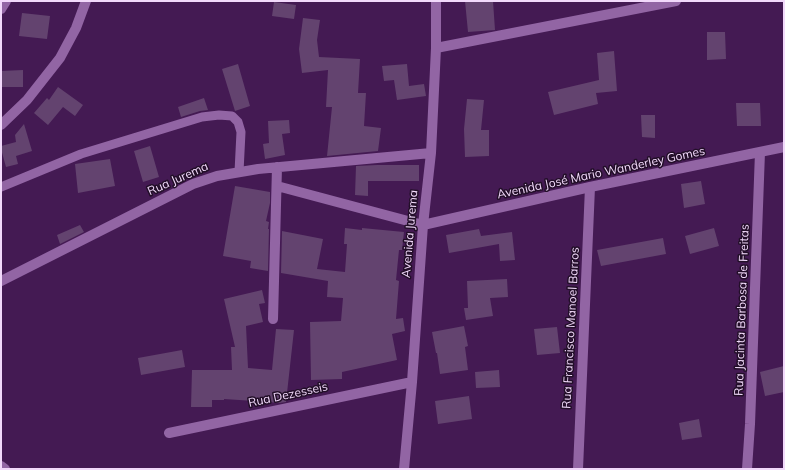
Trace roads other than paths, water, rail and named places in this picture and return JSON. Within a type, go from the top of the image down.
[{"type":"street","points":[[1,9],[6,1]]},
{"type":"street","points":[[1,125],[27,100],[60,58],[76,28],[86,1]]},
{"type":"street","name":"Avenida Jurema","points":[[404,469],[412,382],[423,225],[431,153],[436,48],[436,1]]},
{"type":"street","points":[[436,48],[676,1]]},
{"type":"street","name":"Avenida José Mario Wanderley Gomes","points":[[423,225],[784,147]]},
{"type":"street","name":"Rua Jacinta Barbosa de Freitas","points":[[747,469],[760,152]]},
{"type":"street","name":"Rua Jurema","points":[[1,281],[193,184],[217,176],[278,167],[431,153]]},
{"type":"street","points":[[273,319],[278,167]]},
{"type":"street","points":[[277,186],[423,225]]},
{"type":"street","name":"Rua Francisco Manoel Barros","points":[[578,469],[590,188]]},
{"type":"street","name":"Rua Dezesseis","points":[[169,433],[412,382]]},
{"type":"street","points":[[1,466],[5,469]]},
{"type":"lane","points":[[1,186],[81,154],[202,117],[218,115],[232,116],[238,122],[241,132],[239,172]]}]
